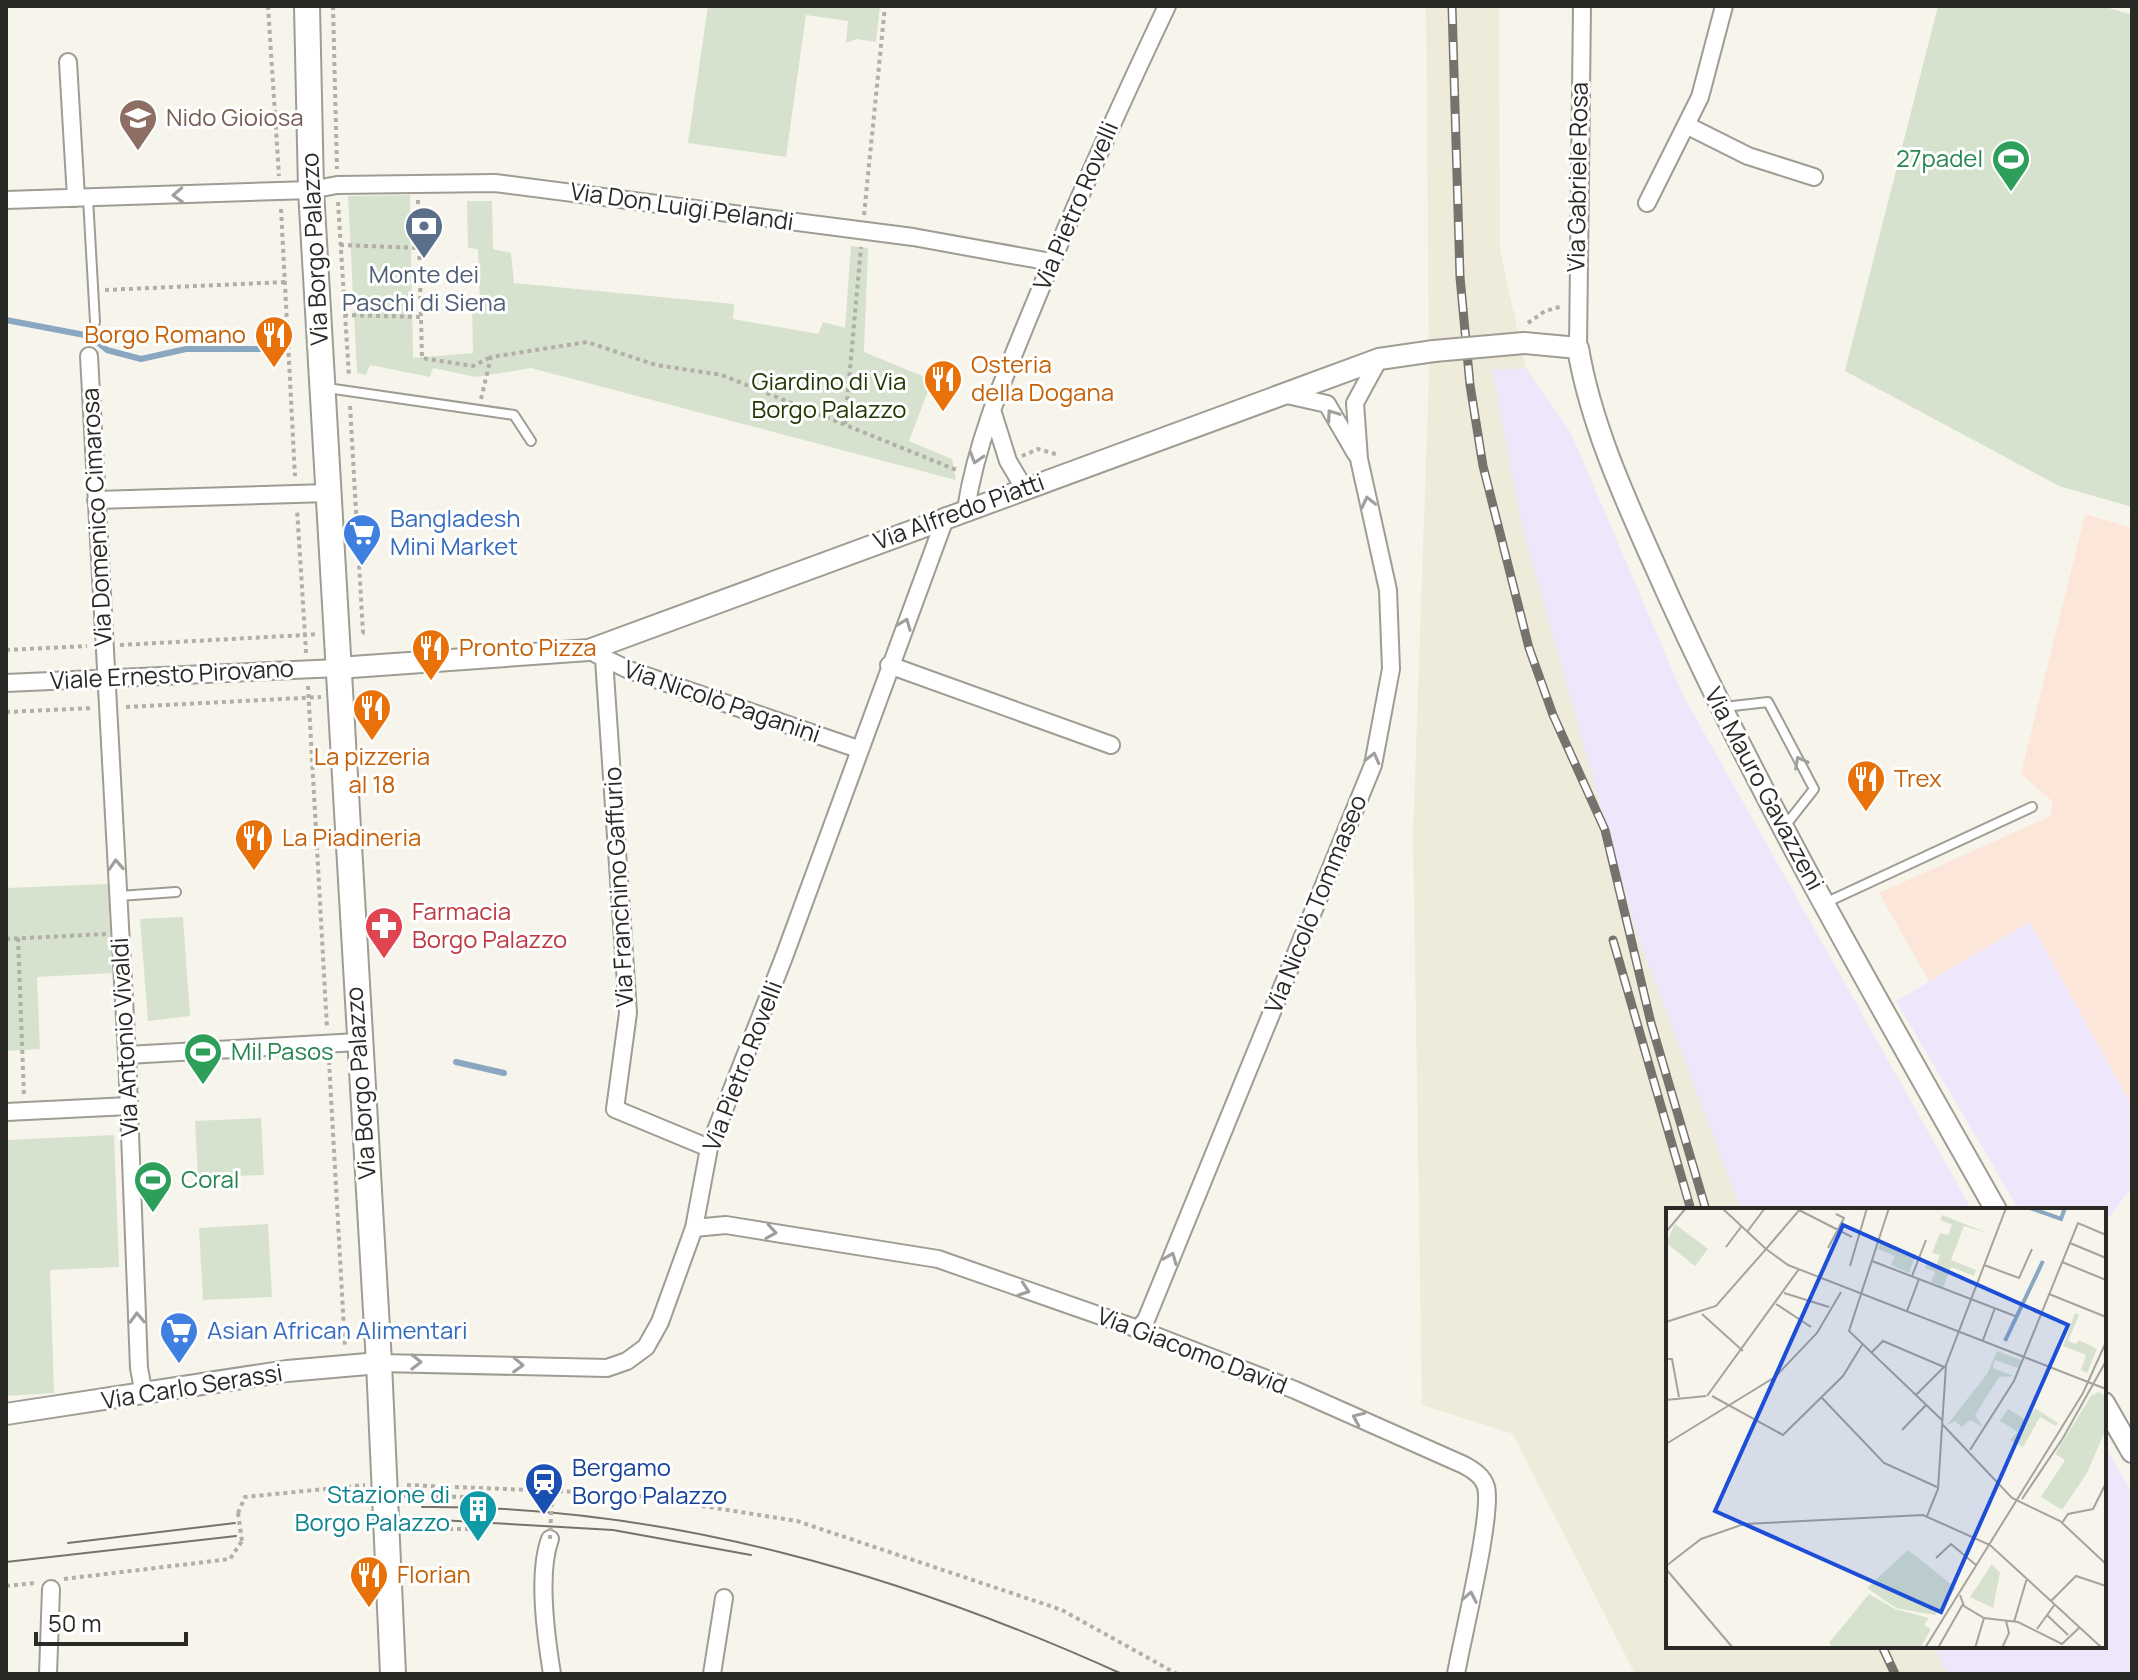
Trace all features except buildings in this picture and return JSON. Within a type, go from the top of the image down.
[{"type":"main road","name":"Via Borgo Palazzo","points":[[307,6],[311,190],[379,1363],[393,1674]]},
{"type":"street","name":"Via Pietro Rovelli","points":[[966,509],[971,476],[991,408],[1051,262],[1167,6]]},
{"type":"street","name":"Via Gabriele Rosa","points":[[1578,348],[1582,6]]},
{"type":"street","points":[[1647,203],[1700,97],[1724,6]]},
{"type":"street","points":[[68,62],[82,198]]},
{"type":"street","points":[[1686,125],[1748,156],[1814,177]]},
{"type":"street","name":"Via Don Luigi Pelandi","points":[[6,200],[311,190],[337,185],[495,183],[613,201],[913,237],[1051,262]]},
{"type":"street","name":"Via Alfredo Piatti","points":[[338,668],[597,654],[946,516],[1287,395],[1379,359],[1521,334],[1578,348]]},
{"type":"street","name":"Via Mauro Gavazzeni","points":[[1578,348],[1594,412],[1648,549],[1722,708],[1824,904],[1995,1208]]},
{"type":"street","name":"Via Domenico Cimarosa","points":[[89,356],[106,678]]},
{"type":"street","name":"Via Nicolò Tommaseo","points":[[1138,1329],[1146,1320],[1373,765],[1391,669],[1388,590],[1359,459],[1355,403],[1379,359]]},
{"type":"street","name":"Via Nicolò Tommaseo","points":[[1287,395],[1327,404],[1359,459]]},
{"type":"street","points":[[991,408],[1008,461],[1024,488]]},
{"type":"street","points":[[96,500],[328,493]]},
{"type":"street","name":"Via Pietro Rovelli","points":[[379,1363],[582,1368],[617,1365],[646,1347],[660,1322],[694,1228],[709,1148],[784,957],[946,516]]},
{"type":"street","name":"Via Nicolò Paganini","points":[[597,654],[858,749]]},
{"type":"street","name":"Via Franchino Gaffurio","points":[[597,654],[628,1013],[615,1109],[709,1148]]},
{"type":"street","points":[[889,665],[1111,745]]},
{"type":"street","name":"Viale Ernesto Pirovano","points":[[6,683],[338,668]]},
{"type":"street","name":"Via Antonio Vivaldi","points":[[106,678],[127,1055],[139,1368],[144,1395]]},
{"type":"street","points":[[127,1055],[358,1042]]},
{"type":"street","points":[[6,1112],[129,1106]]},
{"type":"street","name":"Via Giacomo David","points":[[694,1228],[726,1225],[938,1259],[1138,1329],[1295,1390],[1475,1471],[1486,1489],[1484,1524],[1456,1674]]},
{"type":"street","name":"Via Carlo Serassi","points":[[6,1414],[379,1363]]},
{"type":"street","points":[[2106,1406],[2132,1452]]},
{"type":"street","points":[[550,1539],[545,1553],[546,1638],[552,1674]]},
{"type":"street","points":[[48,1674],[50,1584]]},
{"type":"street","points":[[712,1674],[724,1598]]},
{"type":"lane","points":[[82,198],[95,322]]},
{"type":"lane","points":[[322,387],[514,415],[531,441]]},
{"type":"lane","points":[[1722,708],[1768,702],[1814,789],[1785,827]]},
{"type":"lane","points":[[1824,904],[2032,807]]},
{"type":"lane","points":[[118,896],[176,892]]},
{"type":"path","points":[[268,6],[347,1365]]},
{"type":"path","points":[[6,650],[363,633],[337,185],[333,6]]},
{"type":"path","points":[[417,184],[422,358],[473,366],[491,357],[587,342],[656,365],[722,375],[971,476]]},
{"type":"path","points":[[340,245],[419,248]]},
{"type":"path","points":[[93,290],[286,282]]},
{"type":"path","points":[[1521,334],[1557,306],[1577,305]]},
{"type":"path","points":[[344,315],[421,317]]},
{"type":"path","points":[[478,409],[491,357]]},
{"type":"path","points":[[6,712],[339,696]]},
{"type":"path","points":[[6,939],[120,934]]},
{"type":"path","points":[[18,938],[25,1111]]},
{"type":"path","points":[[6,1586],[50,1584],[230,1559],[242,1541],[238,1513],[245,1497],[371,1485]]},
{"type":"path","points":[[400,1485],[626,1494],[797,1521],[1062,1610],[1177,1674]]},
{"type":"path","points":[[550,1539],[552,1493]]},
{"type":"path","points":[[414,1496],[470,1497]]},
{"type":"path","points":[[416,1529],[470,1529]]},
{"type":"shaded area","points":[[1426,6],[1499,6],[1500,250],[1526,368],[1572,435],[1683,696],[1971,1208],[1666,1208],[1666,1648],[2106,1648],[2130,1489],[2132,1674],[1635,1674],[1513,1434],[1422,1405],[1413,835],[1429,375]]},
{"type":"shaded area","points":[[1526,368],[1571,433],[1683,695],[1971,1208],[1740,1208],[1637,934],[1523,530],[1492,370]]},
{"type":"shaded area","points":[[2085,514],[2132,528],[2132,1106],[2030,922],[1929,981],[1879,893],[2051,816],[2052,801],[2021,774]]},
{"type":"shaded area","points":[[2030,922],[2132,1106],[2132,1187],[2106,1221],[2106,1208],[2018,1208],[1896,1001]]},
{"type":"shaded area","points":[[2106,1447],[2132,1492],[2132,1674],[1947,1674],[1935,1648],[2106,1648]]},
{"type":"green space","points":[[708,6],[880,6],[876,42],[857,39],[846,43],[848,21],[806,15],[786,157],[688,143]]},
{"type":"green space","name":"27padel","points":[[1938,6],[2102,6],[2132,15],[2132,507],[2059,486],[1845,371]]},
{"type":"green space","name":"Giardino di Via Borgo Palazzo","points":[[410,195],[413,358],[473,353],[472,308],[480,307],[478,249],[468,248],[467,201],[492,201],[493,249],[511,253],[514,283],[734,304],[733,319],[818,334],[823,322],[845,328],[851,246],[868,248],[864,352],[932,380],[909,441],[952,459],[956,480],[531,368],[476,377],[433,368],[430,377],[370,365],[366,375],[357,373],[348,196]]},
{"type":"green space","points":[[108,884],[112,973],[37,977],[40,1049],[7,1051],[6,888]]},
{"type":"green space","points":[[183,917],[190,1016],[148,1021],[140,919]]},
{"type":"green space","points":[[261,1118],[264,1175],[198,1177],[195,1121]]},
{"type":"green space","points":[[114,1135],[119,1267],[50,1270],[54,1393],[6,1396],[6,1140]]},
{"type":"green space","points":[[268,1224],[272,1297],[203,1300],[199,1228]]},
{"type":"waterway","points":[[6,320],[90,336],[107,350],[141,359],[186,349],[274,349]]},
{"type":"waterway","points":[[456,1062],[504,1073]]},
{"type":"tram line","points":[[422,1507],[513,1510],[603,1518],[780,1552],[954,1605],[1122,1674]]},
{"type":"tram line","points":[[422,1519],[613,1530],[751,1555]]},
{"type":"tram line","points":[[68,1543],[235,1523]]},
{"type":"tram line","points":[[6,1562],[236,1536]]},
{"type":"railway","points":[[1452,6],[1460,277],[1470,385],[1483,466],[1529,648],[1553,715],[1605,830],[1651,1023],[1705,1208]]},
{"type":"railway","points":[[1613,940],[1690,1208]]},
{"type":"railway","points":[[1883,1648],[1895,1674]]},
{"type":"place","name":"Nido Gioiosa","points":[[138,152]]},
{"type":"place","name":"27padel","points":[[2011,193]]},
{"type":"place","name":"Monte dei Paschi di Siena","points":[[424,260]]},
{"type":"place","name":"Borgo Romano","points":[[274,369]]},
{"type":"place","name":"Osteria della Dogana","points":[[943,413]]},
{"type":"place","name":"Bangladesh Mini Market","points":[[362,567]]},
{"type":"place","name":"Pronto Pizza","points":[[431,682]]},
{"type":"place","name":"La pizzeria al 18","points":[[372,742]]},
{"type":"place","name":"Trex","points":[[1866,813]]},
{"type":"place","name":"La Piadineria","points":[[254,872]]},
{"type":"place","name":"Farmacia Borgo Palazzo","points":[[384,960]]},
{"type":"place","name":"Mil Pasos","points":[[203,1086]]},
{"type":"place","name":"Coral","points":[[153,1214]]},
{"type":"place","name":"Asian African Alimentari","points":[[179,1365]]},
{"type":"place","name":"Bergamo Borgo Palazzo","points":[[544,1516]]},
{"type":"place","name":"Stazione di Borgo Palazzo","points":[[478,1543]]},
{"type":"place","name":"Florian","points":[[369,1609]]}]
